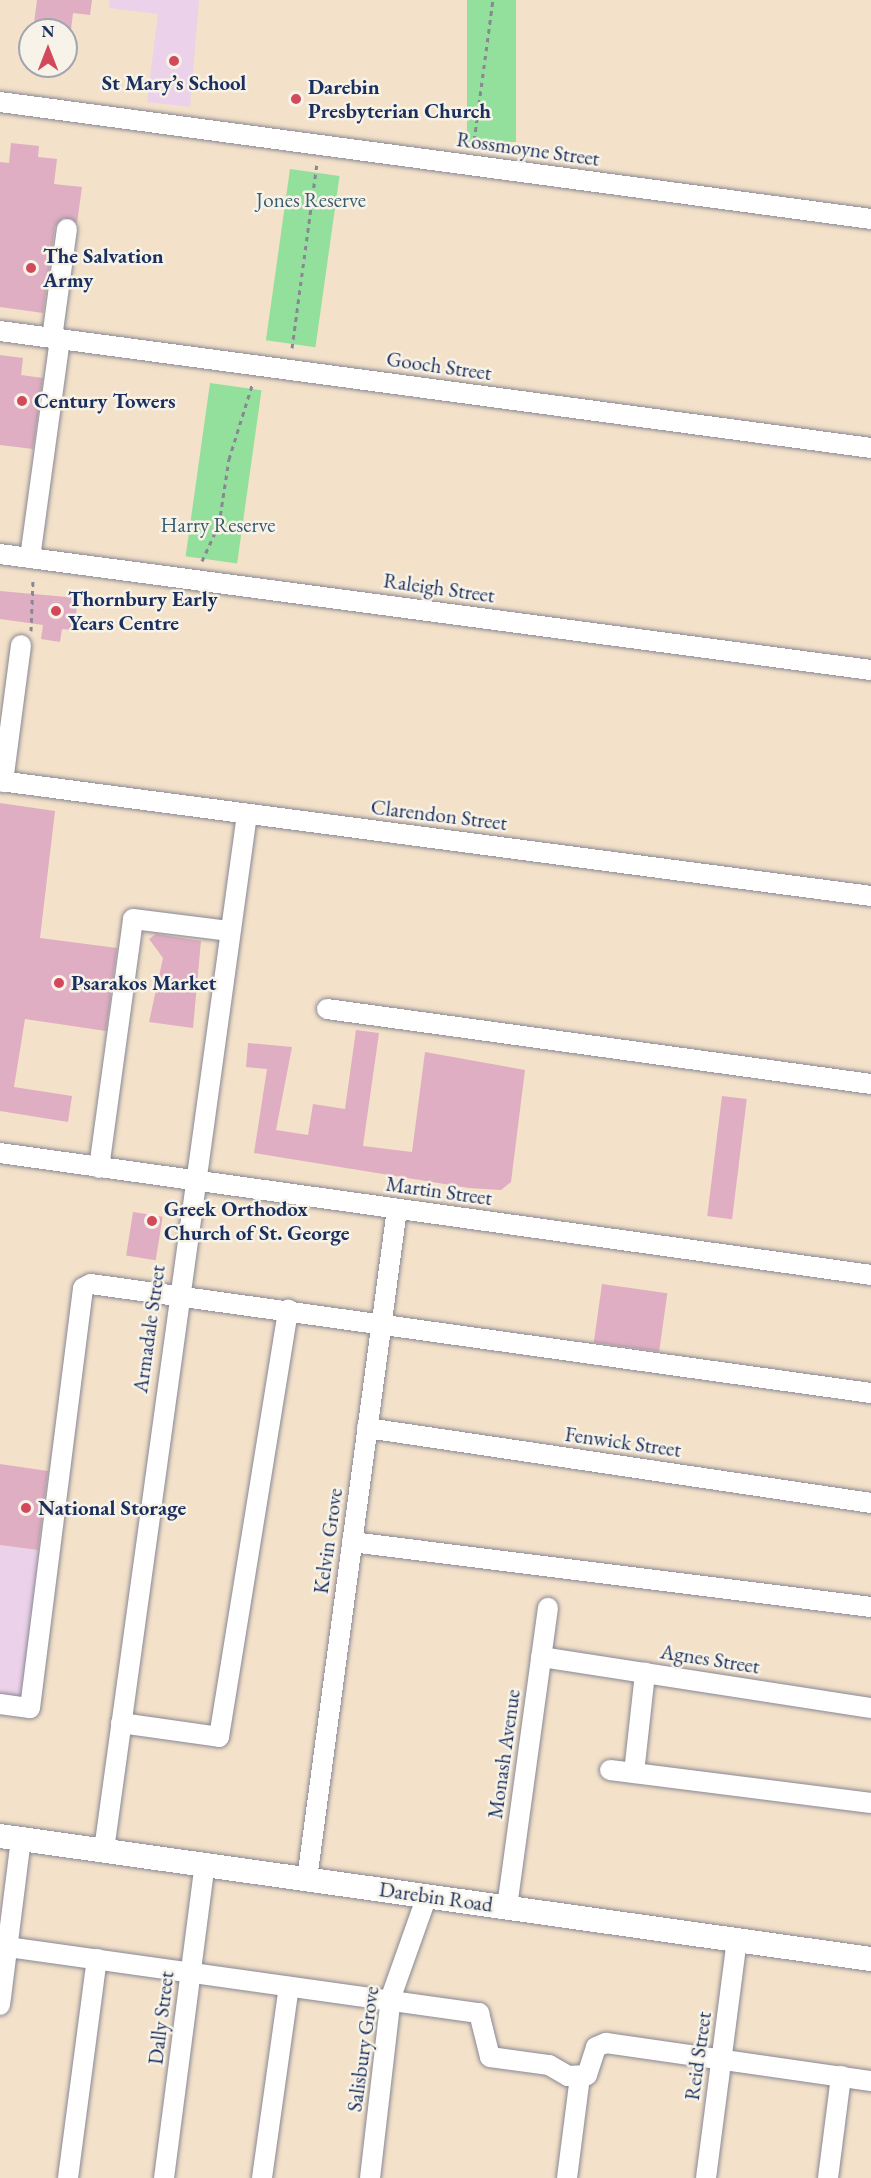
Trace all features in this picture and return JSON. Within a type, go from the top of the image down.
[{"type":"main road","name":"Darebin Road","points":[[11,1838],[871,1959]]},
{"type":"street","name":"Rossmoyne Street","points":[[0,102],[871,219]]},
{"type":"street","points":[[30,558],[67,229]]},
{"type":"street","name":"Gooch Street","points":[[0,331],[871,448]]},
{"type":"street","name":"Raleigh Street","points":[[0,554],[871,670]]},
{"type":"street","points":[[1,781],[21,645]]},
{"type":"street","name":"Clarendon Street","points":[[1,781],[871,896]]},
{"type":"street","name":"Armadale Street","points":[[105,1850],[193,1182],[247,814]]},
{"type":"street","points":[[99,1168],[133,919],[230,931]]},
{"type":"street","points":[[327,1009],[871,1084]]},
{"type":"street","name":"Martin Street","points":[[0,1154],[871,1275]]},
{"type":"street","name":"Kelvin Grove","points":[[307,1879],[397,1209]]},
{"type":"street","points":[[0,1704],[30,1708],[83,1288],[91,1284],[382,1322],[871,1393]]},
{"type":"street","points":[[121,1723],[219,1737],[288,1310]]},
{"type":"street","name":"Fenwick Street","points":[[368,1428],[871,1503]]},
{"type":"street","points":[[352,1542],[871,1607]]},
{"type":"street","name":"Monash Avenue","points":[[507,1907],[548,1608]]},
{"type":"street","name":"Agnes Street","points":[[541,1657],[871,1708]]},
{"type":"street","points":[[634,1773],[645,1673]]},
{"type":"street","points":[[610,1770],[871,1803]]},
{"type":"street","points":[[0,2005],[8,1947],[11,1838]]},
{"type":"street","name":"Dally Street","points":[[164,2178],[205,1864]]},
{"type":"street","name":"Salisbury Grove","points":[[370,2178],[391,2001],[427,1896]]},
{"type":"street","name":"Reid Street","points":[[706,2178],[737,1940]]},
{"type":"street","points":[[8,1947],[479,2013],[490,2057],[549,2065],[580,2077]]},
{"type":"street","points":[[68,2178],[97,1959]]},
{"type":"street","points":[[262,2178],[289,1987]]},
{"type":"street","points":[[567,2178],[580,2077],[593,2066],[600,2043],[722,2058],[871,2081]]},
{"type":"street","points":[[828,2178],[842,2076]]},
{"type":"path","points":[[470,165],[493,0]]},
{"type":"path","points":[[292,348],[319,145]]},
{"type":"path","points":[[202,561],[219,525],[229,459],[252,385]]},
{"type":"path","points":[[21,645],[29,646],[33,580]]},
{"type":"shaded area","name":"St Mary’s School","points":[[110,0],[199,0],[190,107],[147,102],[158,14],[109,8]]},
{"type":"shaded area","points":[[0,1545],[45,1551],[30,1708],[0,1703]]},
{"type":"green space","points":[[467,0],[516,0],[516,142],[467,142]]},
{"type":"green space","name":"Jones Reserve","points":[[290,169],[340,176],[315,347],[266,340]]},
{"type":"green space","name":"Harry Reserve","points":[[210,383],[261,390],[237,564],[186,556]]},
{"type":"building","points":[[37,0],[92,0],[90,15],[73,13],[72,18],[35,18]]},
{"type":"building","points":[[11,143],[39,146],[38,157],[57,159],[54,184],[82,187],[77,223],[63,218],[55,227],[43,313],[0,307],[0,162],[9,163]]},
{"type":"building","points":[[0,355],[23,358],[21,375],[43,378],[33,449],[0,445]]},
{"type":"building","points":[[0,591],[78,598],[74,630],[62,629],[60,642],[41,639],[43,625],[0,619]]},
{"type":"building","points":[[0,803],[55,811],[40,938],[117,948],[106,1031],[25,1019],[14,1087],[72,1096],[68,1122],[0,1111]]},
{"type":"building","points":[[156,934],[201,941],[193,1028],[149,1022],[163,958],[149,939]]},
{"type":"building","points":[[356,1030],[379,1033],[363,1146],[412,1152],[425,1052],[525,1070],[511,1182],[501,1190],[469,1188],[254,1153],[267,1069],[246,1067],[248,1043],[292,1047],[276,1130],[308,1135],[313,1104],[345,1109]]},
{"type":"building","points":[[722,1096],[747,1099],[732,1219],[707,1216]]},
{"type":"building","points":[[133,1212],[163,1217],[156,1260],[126,1255]]},
{"type":"building","points":[[602,1284],[667,1293],[659,1352],[594,1342]]},
{"type":"building","name":"National Storage","points":[[0,1464],[48,1471],[38,1550],[0,1545]]},
{"type":"place","name":"St Mary’s School","points":[[174,61]]},
{"type":"place","name":"Darebin Presbyterian Church","points":[[296,99]]},
{"type":"place","name":"The Salvation Army","points":[[31,268]]},
{"type":"place","name":"Century Towers","points":[[22,401]]},
{"type":"place","name":"Thornbury Early Years Centre","points":[[56,611]]},
{"type":"place","name":"Psarakos Market","points":[[59,983]]},
{"type":"place","name":"Greek Orthodox Church of St. George","points":[[152,1221]]},
{"type":"place","name":"National Storage","points":[[26,1508]]}]
